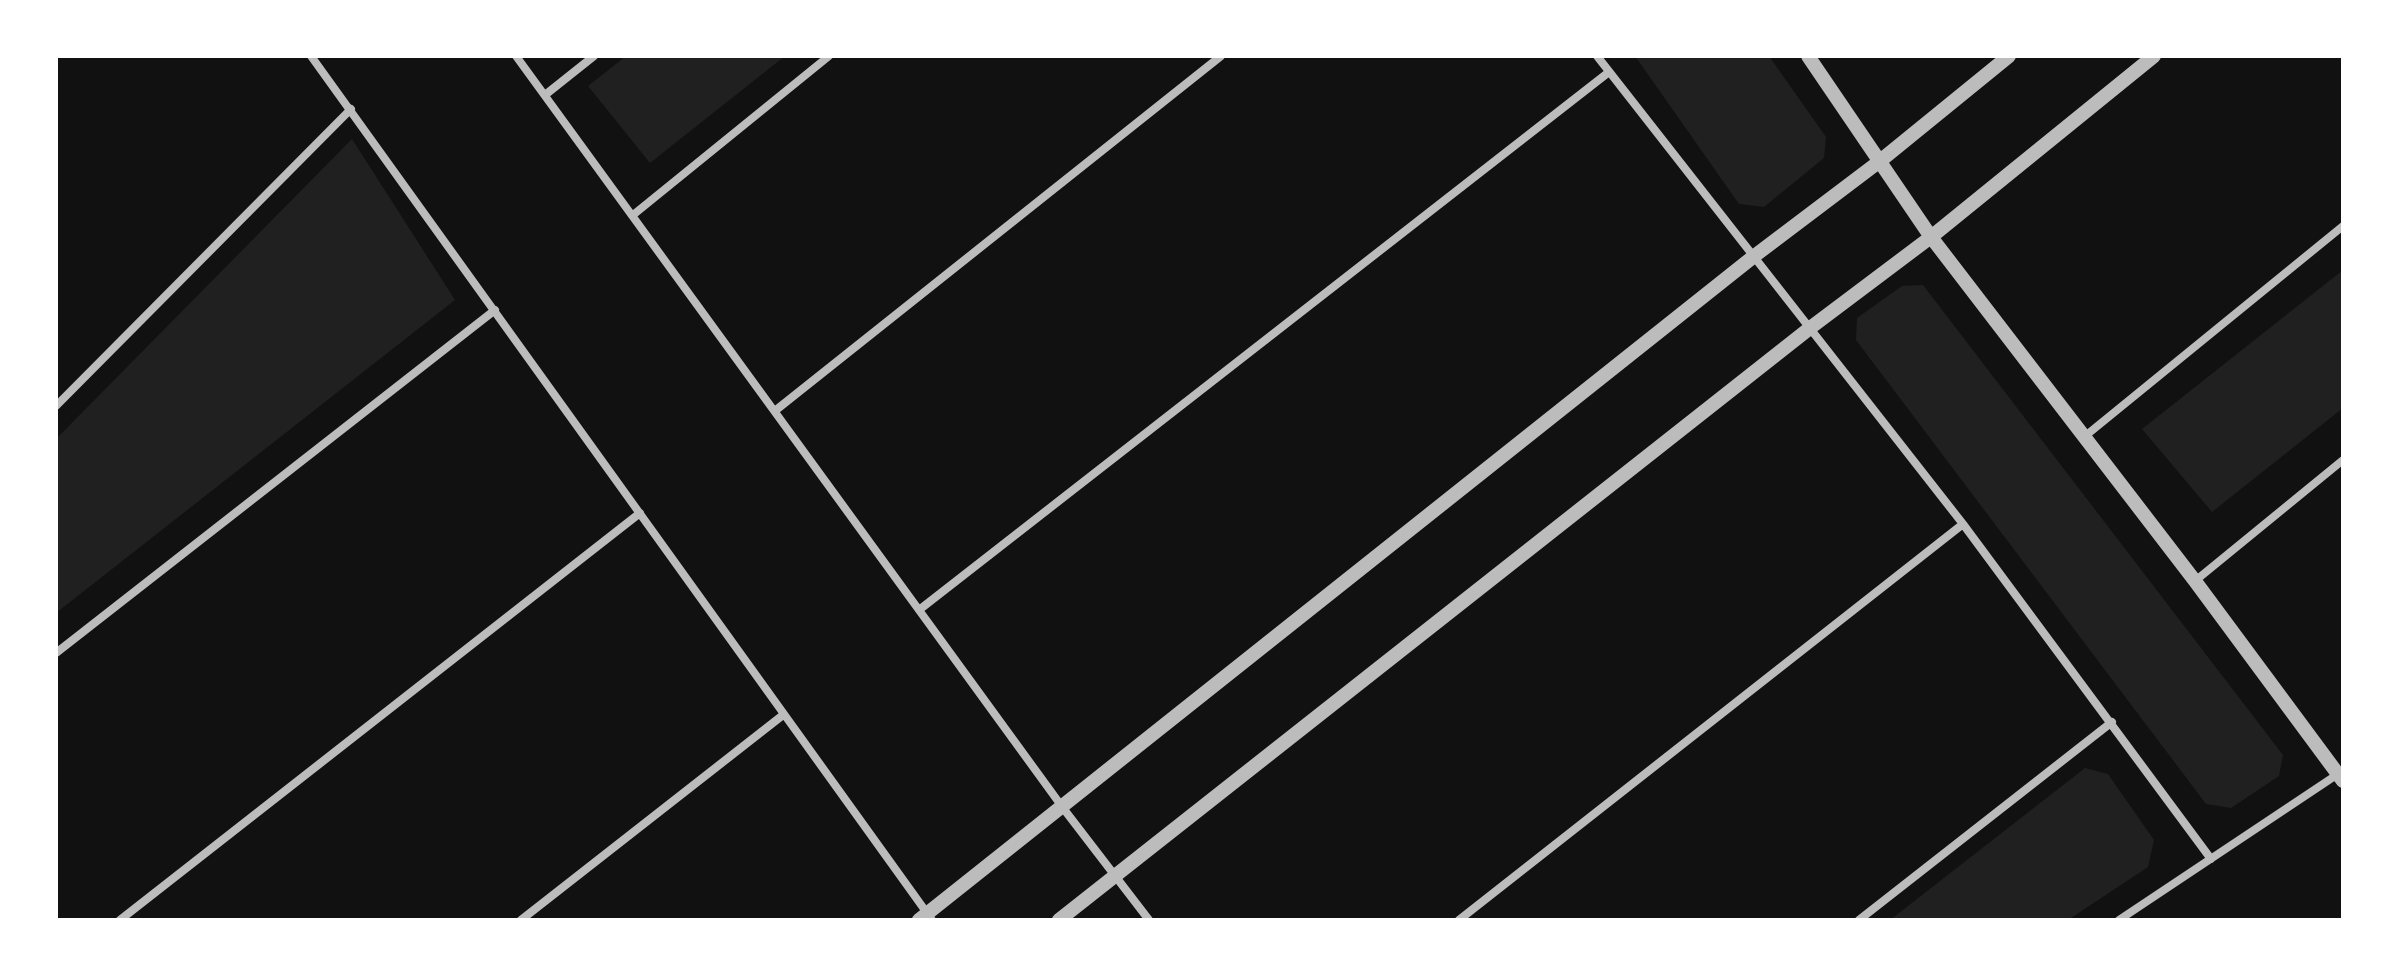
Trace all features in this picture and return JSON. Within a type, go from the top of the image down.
[{"type":"street","points":[[311,56],[640,513],[926,918],[2009,56]]},
{"type":"street","points":[[516,56],[1063,808],[1149,920]]},
{"type":"street","points":[[545,95],[594,56]]},
{"type":"street","points":[[633,215],[829,56]]},
{"type":"street","points":[[776,410],[1221,56]]},
{"type":"street","points":[[1597,56],[1963,524],[2211,859]]},
{"type":"street","points":[[1808,56],[1931,237],[2341,775],[2119,920]]},
{"type":"street","points":[[1059,920],[1810,328],[1931,237],[2154,56]]},
{"type":"street","points":[[919,610],[1609,72]]},
{"type":"street","points":[[56,406],[351,109]]},
{"type":"street","points":[[2084,437],[2343,226]]},
{"type":"street","points":[[56,653],[495,310]]},
{"type":"street","points":[[2195,581],[2343,460]]},
{"type":"street","points":[[120,920],[640,513]]},
{"type":"street","points":[[1459,920],[1963,524]]},
{"type":"street","points":[[521,920],[783,715]]},
{"type":"street","points":[[1859,920],[2112,722]]},
{"type":"shaded area","points":[[626,56],[785,56],[650,163],[588,86]]},
{"type":"shaded area","points":[[1635,56],[1769,56],[1826,137],[1824,158],[1764,207],[1739,204]]},
{"type":"shaded area","points":[[352,139],[455,300],[56,613],[56,439]]},
{"type":"shaded area","points":[[2343,270],[2343,408],[2212,512],[2142,429]]},
{"type":"shaded area","points":[[1923,285],[2283,755],[2279,776],[2231,808],[2206,804],[1856,340],[1857,318],[1902,286]]},
{"type":"shaded area","points":[[2085,768],[2108,774],[2154,840],[2148,867],[2068,920],[1890,920]]}]
